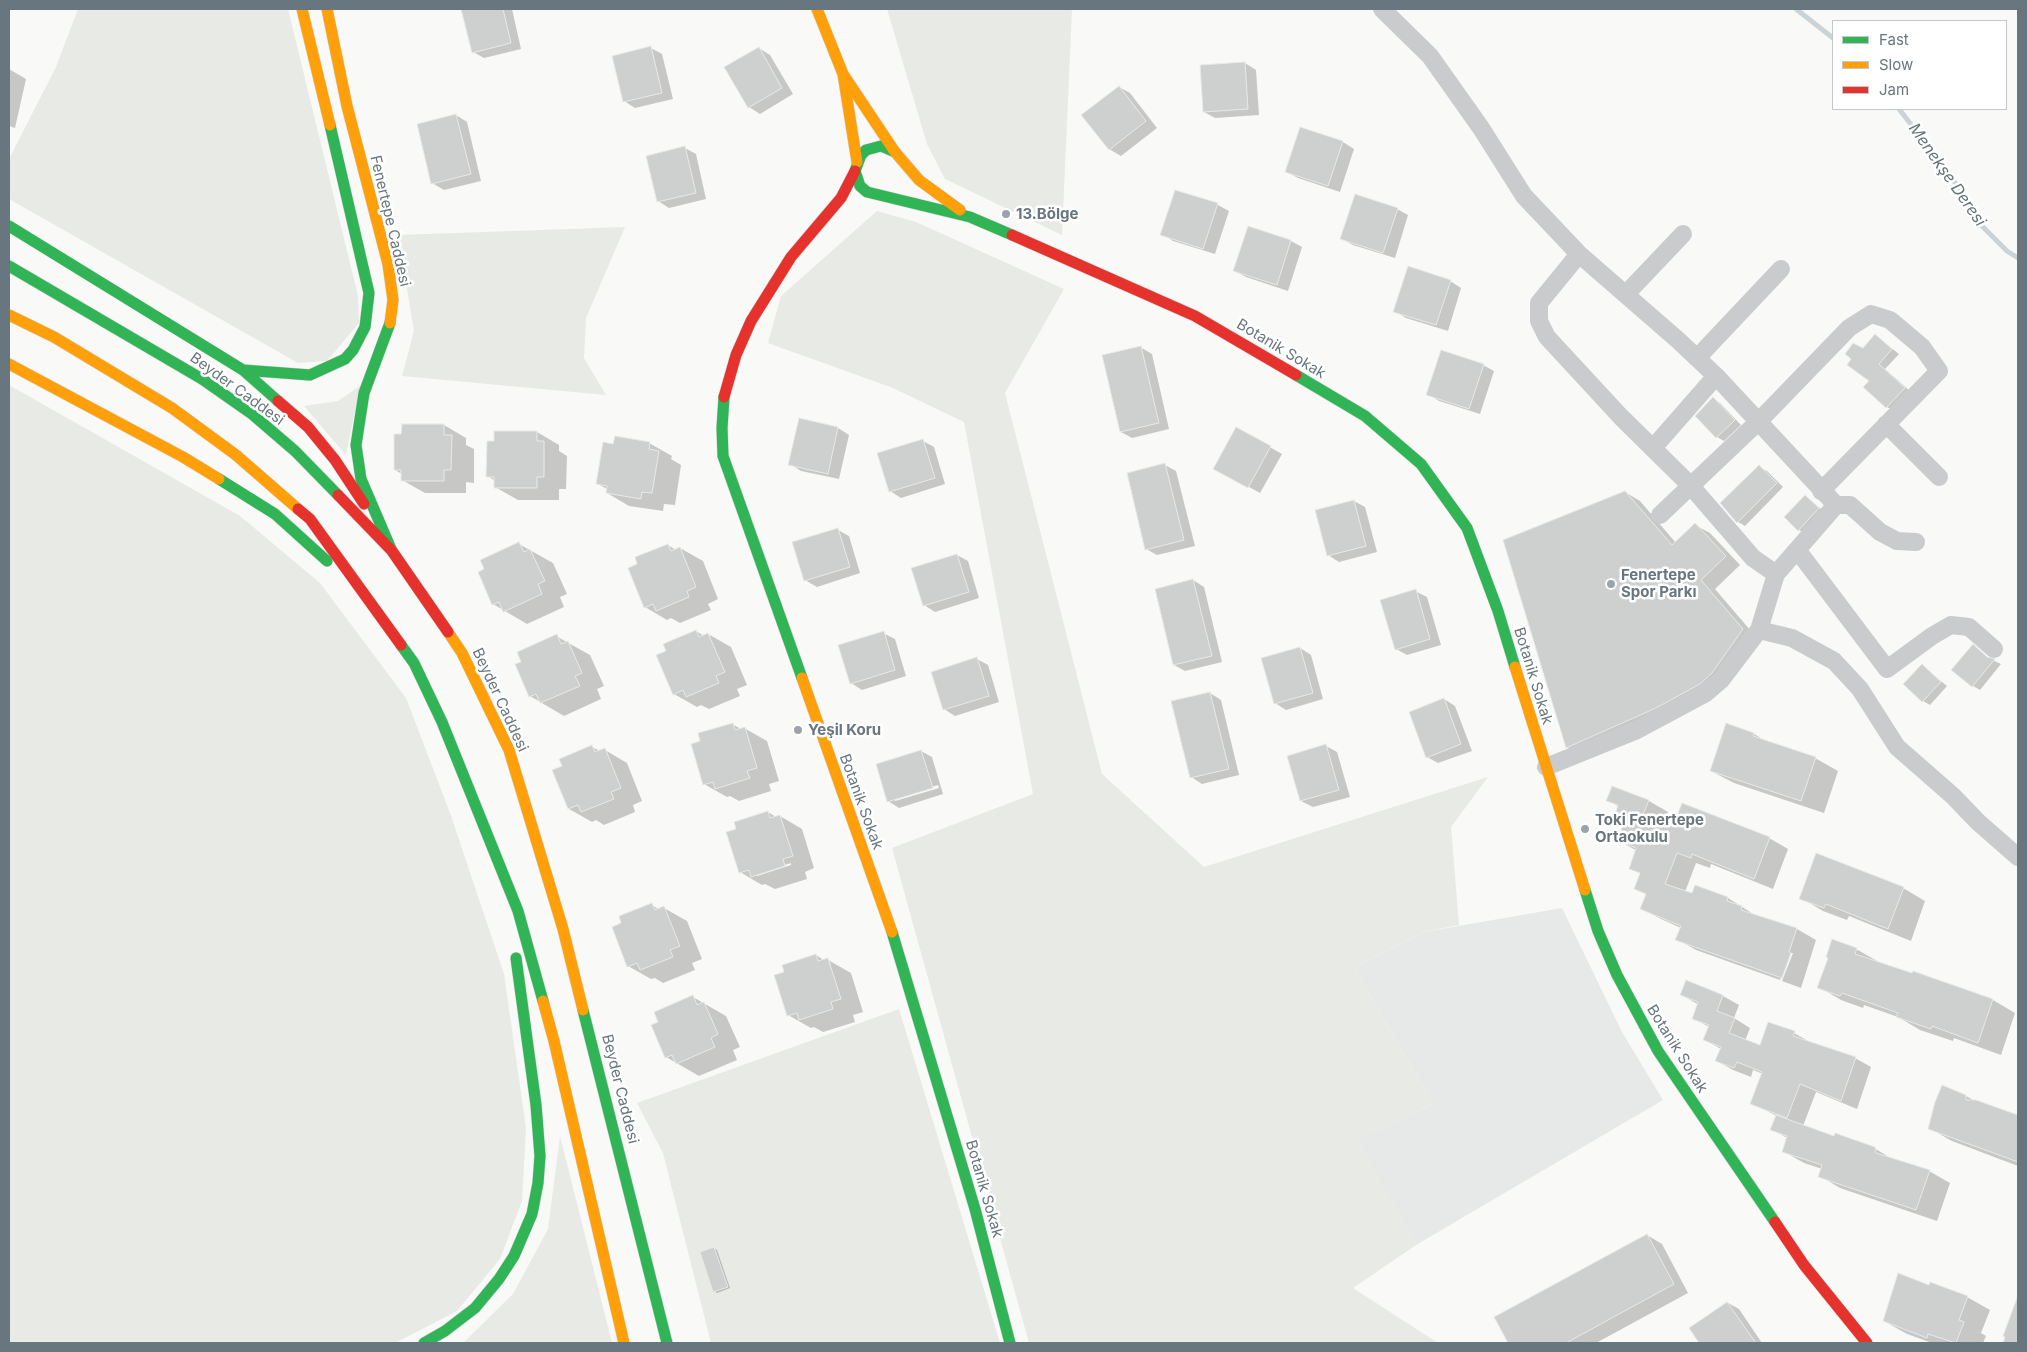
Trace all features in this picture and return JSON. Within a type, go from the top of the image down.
[{"type":"main road","points":[[243,370],[310,375],[324,370],[345,358],[356,344],[365,327],[369,293],[302,9]]},
{"type":"main road","name":"Fenertepe Caddesi","points":[[326,9],[347,106],[388,264],[393,300],[386,336],[364,393],[356,445],[361,479],[392,551]]},
{"type":"main road","points":[[817,9],[843,74],[904,165],[900,185],[891,193],[879,195]]},
{"type":"main road","points":[[843,74],[860,186],[866,192],[970,217]]},
{"type":"main road","points":[[327,109],[347,106]]},
{"type":"main road","points":[[856,167],[866,150],[881,146],[898,155],[919,180],[970,217]]},
{"type":"main road","name":"Botanik Sokak","points":[[856,167],[841,198],[792,257],[751,321],[736,354],[724,397],[723,456],[894,938],[975,1209],[1010,1343]]},
{"type":"main road","name":"Botanik Sokak","points":[[813,232],[852,204],[879,195]]},
{"type":"main road","name":"Botanik Sokak","points":[[970,217],[1195,316],[1365,416],[1421,464],[1467,528],[1498,611],[1598,931],[1617,975],[1658,1051],[1804,1265],[1867,1343]]},
{"type":"main road","points":[[9,226],[243,370],[308,426],[348,479],[392,551]]},
{"type":"main road","name":"Beyder Caddesi","points":[[9,266],[202,379],[252,414],[295,451],[392,551],[462,653],[509,750],[564,929],[667,1343]]},
{"type":"main road","points":[[9,315],[54,337],[172,408],[236,455],[310,520],[414,663],[442,722],[518,911],[554,1041],[624,1343]]},
{"type":"main road","points":[[9,364],[183,457],[275,514],[297,536],[355,584]]},
{"type":"main road","points":[[424,1343],[445,1331],[475,1308],[499,1279],[514,1256],[532,1214],[538,1183],[540,1156],[525,1017],[516,965],[518,911]]},
{"type":"street","points":[[1382,9],[1430,56],[1482,128],[1524,196],[1579,254],[1698,358],[1836,505],[1850,505],[1880,532],[1897,541],[1916,542]]},
{"type":"street","points":[[1626,294],[1683,234]]},
{"type":"street","points":[[1579,254],[1539,303],[1539,320],[1547,337],[1621,417],[1690,485],[1753,558],[1776,574]]},
{"type":"street","points":[[1698,358],[1781,268]]},
{"type":"street","points":[[1660,514],[1758,421],[1849,328],[1870,314],[1890,320],[1922,347],[1940,371],[1821,491]]},
{"type":"street","points":[[1653,448],[1716,376]]},
{"type":"street","points":[[1886,424],[1939,477]]},
{"type":"street","points":[[1546,768],[1635,731],[1706,693],[1720,680],[1759,630],[1776,574],[1798,551],[1836,505]]},
{"type":"street","points":[[1798,551],[1887,669],[1932,636],[1951,625],[1969,628],[1994,648]]},
{"type":"street","points":[[1759,630],[1792,638],[1834,661],[1860,689],[1897,747],[1953,796],[1978,822],[2018,856]]},
{"type":"shaded area","points":[[78,9],[288,9],[358,296],[359,323],[327,361],[298,363],[9,199],[9,159],[56,67]]},
{"type":"shaded area","points":[[887,9],[1072,9],[1062,235],[945,179],[927,144]]},
{"type":"shaded area","points":[[877,211],[916,222],[1064,289],[1005,393],[1102,774],[1204,867],[1488,777],[1451,827],[1459,925],[1424,932],[1354,967],[1433,1104],[1358,1140],[1416,1245],[1353,1288],[1438,1343],[1029,1343],[892,848],[1033,794],[964,422],[893,388],[768,343],[781,296]]},
{"type":"shaded area","points":[[625,227],[586,318],[584,358],[606,395],[402,376],[414,331],[398,235]]},
{"type":"shaded area","points":[[9,385],[240,516],[320,583],[406,698],[450,813],[504,974],[526,1128],[522,1201],[500,1259],[457,1311],[395,1343],[9,1343]]},
{"type":"shaded area","points":[[360,386],[346,455],[304,406],[338,401]]},
{"type":"shaded area","points":[[1562,908],[1622,1032],[1663,1100],[1416,1245],[1357,1140],[1433,1104],[1354,967],[1424,932]]},
{"type":"shaded area","points":[[899,1009],[1000,1343],[711,1343],[663,1153],[637,1103]]},
{"type":"shaded area","points":[[560,1136],[612,1343],[463,1343],[513,1294],[548,1229]]},
{"type":"building","points":[[461,9],[503,9],[511,43],[472,53]]},
{"type":"building","points":[[651,46],[662,93],[623,102],[612,56]]},
{"type":"building","points":[[759,47],[782,88],[748,108],[724,67]]},
{"type":"building","points":[[1245,62],[1248,109],[1203,112],[1200,65]]},
{"type":"building","points":[[1119,86],[1146,121],[1109,150],[1081,115]]},
{"type":"building","points":[[456,114],[471,174],[431,184],[417,124]]},
{"type":"building","points":[[1300,127],[1343,141],[1328,186],[1285,172]]},
{"type":"building","points":[[685,146],[696,193],[657,202],[646,156]]},
{"type":"building","points":[[1175,190],[1218,203],[1203,249],[1160,235]]},
{"type":"building","points":[[1355,194],[1398,208],[1383,253],[1340,239]]},
{"type":"building","points":[[1248,226],[1291,240],[1277,285],[1233,271]]},
{"type":"building","points":[[1408,266],[1451,280],[1436,325],[1393,312]]},
{"type":"building","points":[[1875,334],[1892,349],[1879,364],[1905,388],[1886,408],[1863,387],[1869,381],[1847,365],[1851,359],[1845,354],[1853,343],[1863,348]]},
{"type":"building","points":[[1141,346],[1159,423],[1120,432],[1102,355]]},
{"type":"building","points":[[1441,350],[1484,364],[1469,409],[1426,395]]},
{"type":"building","points":[[1713,397],[1735,420],[1716,438],[1695,416]]},
{"type":"building","points":[[799,418],[838,427],[828,474],[788,465]]},
{"type":"building","points":[[402,424],[444,424],[444,435],[452,435],[451,470],[444,470],[444,481],[401,481],[401,470],[394,470],[394,434],[401,434]]},
{"type":"building","points":[[1236,427],[1271,446],[1248,488],[1213,469]]},
{"type":"building","points":[[494,431],[537,431],[537,441],[544,441],[544,477],[537,477],[537,488],[494,488],[494,477],[486,477],[487,441],[494,441]]},
{"type":"building","points":[[615,436],[650,442],[649,449],[659,451],[652,493],[642,492],[641,499],[606,493],[607,486],[596,484],[603,442],[613,444]]},
{"type":"building","points":[[923,439],[935,478],[889,492],[877,453]]},
{"type":"building","points":[[1165,463],[1184,540],[1145,550],[1127,473]]},
{"type":"building","points":[[1759,465],[1777,483],[1737,523],[1720,503]]},
{"type":"building","name":"Fenertepe Spor Parkı","points":[[1625,491],[1672,545],[1695,523],[1726,556],[1701,580],[1743,629],[1712,673],[1700,684],[1656,708],[1566,748],[1503,540]]},
{"type":"building","points":[[1805,495],[1819,508],[1798,531],[1784,517]]},
{"type":"building","points":[[1354,500],[1366,546],[1327,556],[1315,510]]},
{"type":"building","points":[[838,528],[850,567],[804,581],[792,542]]},
{"type":"building","points":[[519,542],[524,552],[530,549],[545,581],[538,584],[542,594],[503,612],[499,602],[492,605],[478,572],[484,569],[480,560]]},
{"type":"building","points":[[668,544],[671,551],[680,547],[696,587],[687,591],[689,597],[656,611],[653,604],[644,608],[628,568],[637,564],[635,557]]},
{"type":"building","points":[[957,554],[969,592],[923,606],[911,568]]},
{"type":"building","points":[[1193,579],[1212,656],[1173,665],[1155,589]]},
{"type":"building","points":[[1416,589],[1430,639],[1395,650],[1380,600]]},
{"type":"building","points":[[696,630],[699,637],[708,633],[725,672],[716,676],[719,683],[686,697],[683,690],[673,695],[656,655],[666,651],[663,644]]},
{"type":"building","points":[[884,631],[895,670],[850,684],[838,645]]},
{"type":"building","points":[[557,634],[561,644],[568,641],[582,673],[575,676],[580,686],[540,703],[536,694],[529,697],[515,664],[521,662],[517,652]]},
{"type":"building","points":[[1973,644],[1987,657],[1995,659],[1972,687],[1951,670]]},
{"type":"building","points":[[1300,647],[1313,693],[1274,704],[1261,658]]},
{"type":"building","points":[[977,657],[989,696],[943,710],[931,672]]},
{"type":"building","points":[[1922,664],[1941,682],[1922,702],[1903,684]]},
{"type":"building","points":[[1210,692],[1229,769],[1190,778],[1171,701]]},
{"type":"building","points":[[1444,698],[1461,744],[1426,758],[1409,712]]},
{"type":"building","points":[[733,723],[735,730],[745,727],[757,768],[747,771],[750,778],[715,789],[713,782],[703,785],[691,744],[700,741],[698,733]]},
{"type":"building","points":[[1726,723],[1754,733],[1753,736],[1816,757],[1801,801],[1710,771]]},
{"type":"building","points":[[1326,744],[1339,790],[1300,801],[1287,756]]},
{"type":"building","points":[[592,745],[595,752],[605,748],[621,788],[611,792],[614,799],[581,812],[578,805],[568,809],[552,770],[562,766],[559,759]]},
{"type":"building","points":[[921,750],[933,788],[887,802],[876,764]]},
{"type":"building","points":[[1612,786],[1649,800],[1643,815],[1673,826],[1682,803],[1770,837],[1754,879],[1692,854],[1691,858],[1677,853],[1665,884],[1692,893],[1695,885],[1728,897],[1727,901],[1742,906],[1741,910],[1797,928],[1782,978],[1675,940],[1681,926],[1640,909],[1646,894],[1634,889],[1640,873],[1629,869],[1636,848],[1617,840],[1623,825],[1613,821],[1618,805],[1606,801]]},
{"type":"building","points":[[768,811],[770,818],[780,815],[793,856],[783,859],[785,866],[751,877],[749,870],[739,873],[726,832],[736,829],[734,822]]},
{"type":"building","points":[[1816,853],[1904,887],[1888,929],[1826,904],[1824,908],[1799,899]]},
{"type":"building","points":[[652,903],[655,910],[664,906],[680,946],[670,950],[673,957],[640,970],[637,963],[627,967],[612,927],[621,923],[619,916]]},
{"type":"building","points":[[1832,939],[1857,948],[1855,954],[1912,973],[1913,971],[1993,999],[1978,1043],[1932,1026],[1931,1029],[1896,1017],[1898,1013],[1842,993],[1840,996],[1817,988],[1828,958],[1826,957]]},
{"type":"building","points":[[816,954],[818,961],[828,958],[841,999],[831,1002],[833,1009],[799,1020],[797,1013],[787,1016],[774,975],[784,972],[782,965]]},
{"type":"building","points":[[1686,980],[1723,995],[1717,1011],[1735,1018],[1729,1033],[1760,1045],[1768,1022],[1795,1031],[1793,1036],[1856,1057],[1841,1101],[1800,1084],[1787,1118],[1750,1104],[1762,1072],[1737,1062],[1734,1068],[1715,1061],[1721,1047],[1703,1040],[1709,1025],[1692,1019],[1698,1002],[1680,995]]},
{"type":"building","points":[[693,995],[697,1005],[704,1002],[718,1034],[711,1038],[715,1047],[676,1064],[672,1055],[665,1058],[651,1025],[658,1022],[654,1012]]},
{"type":"building","points":[[1942,1085],[1966,1095],[1966,1100],[1976,1100],[2018,1115],[2018,1162],[1928,1129],[1935,1102]]},
{"type":"building","points":[[1776,1115],[1834,1136],[1835,1133],[1875,1147],[1876,1153],[1930,1170],[1916,1210],[1818,1177],[1822,1165],[1782,1152],[1787,1136],[1770,1130]]},
{"type":"building","points":[[1647,1234],[1674,1284],[1566,1343],[1508,1343],[1494,1317]]},
{"type":"building","points":[[714,1247],[728,1287],[713,1292],[700,1252]]},
{"type":"building","points":[[1898,1273],[1929,1285],[1930,1282],[1968,1296],[1959,1320],[1964,1322],[1956,1343],[1928,1334],[1927,1338],[1883,1321]]},
{"type":"building","points":[[2017,1298],[2018,1343],[2003,1343],[2005,1337],[2003,1336]]},
{"type":"building","points":[[1727,1302],[1756,1343],[1699,1343],[1689,1328]]},
{"type":"waterway","name":"Menekşe Deresi","points":[[1796,9],[1832,37]]},
{"type":"waterway","name":"Menekşe Deresi","points":[[1900,110],[1952,177],[1973,217],[2007,251],[2018,258]]},
{"type":"traffic: fast","points":[[243,370],[310,375],[345,359],[353,350],[365,327],[369,293],[330,125]]},
{"type":"traffic: fast","points":[[895,152],[881,146],[866,150],[861,155],[855,171],[860,186],[867,192],[970,217],[1012,235]]},
{"type":"traffic: fast","points":[[9,226],[243,370],[278,401]]},
{"type":"traffic: fast","points":[[9,266],[202,379],[252,414],[295,451],[338,495]]},
{"type":"traffic: fast","points":[[390,323],[364,393],[356,445],[361,479],[391,549]]},
{"type":"traffic: fast","points":[[1296,375],[1365,416],[1421,464],[1467,528],[1498,611],[1515,667]]},
{"type":"traffic: fast","points":[[724,397],[723,456],[802,678]]},
{"type":"traffic: fast","points":[[219,479],[275,514],[327,561]]},
{"type":"traffic: fast","points":[[401,645],[414,663],[442,722],[518,911],[543,1001]]},
{"type":"traffic: fast","points":[[1585,890],[1598,931],[1617,975],[1658,1051],[1775,1222]]},
{"type":"traffic: fast","points":[[892,932],[975,1209],[1010,1343]]},
{"type":"traffic: fast","points":[[424,1343],[445,1331],[475,1308],[499,1279],[514,1256],[532,1214],[538,1183],[540,1156],[536,1105],[516,958]]},
{"type":"traffic: fast","points":[[583,1010],[667,1343]]},
{"type":"traffic: slow","points":[[302,9],[330,125]]},
{"type":"traffic: slow","points":[[327,9],[347,106],[388,264],[393,300],[390,323]]},
{"type":"traffic: slow","points":[[817,9],[843,74],[857,162]]},
{"type":"traffic: slow","points":[[843,74],[895,152],[919,180],[960,210]]},
{"type":"traffic: slow","points":[[9,315],[54,337],[172,408],[236,455],[298,509]]},
{"type":"traffic: slow","points":[[9,364],[183,457],[219,479]]},
{"type":"traffic: slow","points":[[448,632],[462,653],[509,750],[563,929],[583,1010]]},
{"type":"traffic: slow","points":[[1515,667],[1585,890]]},
{"type":"traffic: slow","points":[[802,678],[892,932]]},
{"type":"traffic: slow","points":[[543,1001],[624,1343]]},
{"type":"traffic: jam","points":[[724,397],[736,355],[751,321],[791,257],[841,198],[855,171]]},
{"type":"traffic: jam","points":[[1012,235],[1195,316],[1296,375]]},
{"type":"traffic: jam","points":[[278,401],[308,427],[335,460],[364,504]]},
{"type":"traffic: jam","points":[[338,495],[392,551],[448,632]]},
{"type":"traffic: jam","points":[[298,509],[310,519],[401,645]]},
{"type":"traffic: jam","points":[[1775,1222],[1804,1265],[1867,1343]]},
{"type":"place","name":"13.Bölge","points":[[1006,214]]},
{"type":"place","name":"Fenertepe Spor Parkı","points":[[1611,584]]},
{"type":"place","name":"Yeşil Koru","points":[[798,730]]},
{"type":"place","name":"Toki Fenertepe Ortaokulu","points":[[1585,829]]}]
